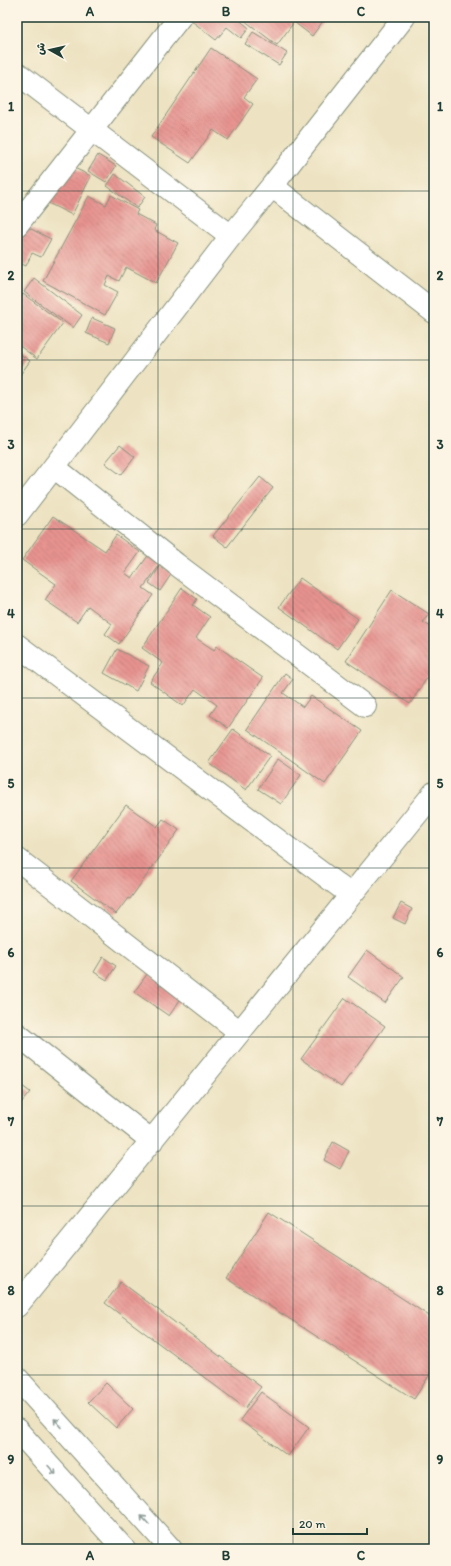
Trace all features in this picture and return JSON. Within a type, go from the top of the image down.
[{"type":"street","points":[[17,225],[180,17]]},
{"type":"street","points":[[17,514],[54,468],[231,236],[404,17]]},
{"type":"street","points":[[17,73],[231,236]]},
{"type":"street","points":[[272,186],[434,312]]},
{"type":"street","points":[[54,468],[176,564],[365,706]]},
{"type":"street","points":[[17,645],[352,895]]},
{"type":"street","points":[[17,1306],[434,793]]},
{"type":"street","points":[[17,859],[240,1032]]},
{"type":"street","points":[[17,1034],[152,1141]]},
{"type":"street","points":[[17,1378],[171,1549]]},
{"type":"street","points":[[17,1430],[124,1549]]},
{"type":"building","points":[[236,17],[249,28],[241,38],[227,27],[216,40],[188,18]]},
{"type":"building","points":[[240,17],[318,17],[323,21],[312,36],[294,22],[277,45]]},
{"type":"building","points":[[253,32],[287,53],[279,65],[245,44]]},
{"type":"building","points":[[211,48],[257,79],[244,97],[253,104],[228,140],[213,130],[190,163],[151,137]]},
{"type":"building","points":[[98,155],[116,166],[106,182],[88,171]]},
{"type":"building","points":[[66,164],[91,176],[72,215],[48,203]]},
{"type":"building","points":[[115,174],[145,197],[137,208],[107,186]]},
{"type":"building","points":[[111,195],[138,210],[136,214],[156,225],[154,230],[178,243],[156,283],[126,267],[119,281],[109,276],[105,285],[118,292],[105,315],[43,281],[89,196],[106,205]]},
{"type":"building","points":[[21,224],[51,239],[41,257],[32,253],[26,266],[17,262],[17,232]]},
{"type":"building","points":[[34,278],[82,315],[73,328],[24,292]]},
{"type":"building","points":[[23,294],[63,323],[37,359],[17,344],[17,302]]},
{"type":"building","points":[[92,318],[115,328],[109,343],[86,333]]},
{"type":"building","points":[[17,352],[30,361],[17,379]]},
{"type":"building","points":[[120,445],[135,457],[121,475],[105,463]]},
{"type":"building","points":[[260,477],[273,488],[227,547],[213,536]]},
{"type":"building","points":[[53,516],[105,551],[116,535],[140,552],[125,573],[132,578],[150,553],[162,562],[143,588],[153,595],[119,644],[105,634],[112,624],[88,606],[77,622],[45,600],[56,584],[22,560]]},
{"type":"building","points":[[161,565],[172,573],[160,591],[149,583]]},
{"type":"building","points":[[300,578],[358,619],[337,649],[279,607]]},
{"type":"building","points":[[182,588],[197,599],[193,605],[210,617],[196,638],[214,650],[217,646],[263,678],[228,728],[210,715],[217,705],[195,689],[183,706],[150,682],[163,663],[142,648]]},
{"type":"building","points":[[392,590],[429,614],[423,622],[434,629],[434,667],[410,704],[346,661]]},
{"type":"building","points":[[117,649],[149,666],[136,691],[104,673]]},
{"type":"building","points":[[285,673],[293,679],[283,693],[303,707],[311,696],[362,731],[325,784],[247,729]]},
{"type":"building","points":[[233,729],[270,756],[246,790],[209,763]]},
{"type":"building","points":[[278,759],[301,775],[281,804],[258,789]]},
{"type":"building","points":[[126,805],[157,827],[163,819],[179,830],[130,899],[128,898],[116,914],[71,881]]},
{"type":"building","points":[[401,903],[412,909],[405,924],[393,918]]},
{"type":"building","points":[[367,950],[404,977],[385,1003],[348,977]]},
{"type":"building","points":[[103,957],[116,966],[107,980],[94,972]]},
{"type":"building","points":[[148,973],[182,997],[169,1016],[134,992]]},
{"type":"building","points":[[345,998],[385,1026],[341,1087],[301,1059]]},
{"type":"building","points":[[17,1082],[30,1092],[17,1108]]},
{"type":"building","points":[[333,1142],[349,1151],[340,1169],[324,1160]]},
{"type":"building","points":[[269,1212],[434,1319],[434,1368],[414,1399],[226,1278]]},
{"type":"building","points":[[121,1282],[261,1387],[245,1408],[105,1303]]},
{"type":"building","points":[[106,1383],[133,1409],[116,1428],[88,1402]]},
{"type":"building","points":[[261,1392],[309,1427],[288,1456],[240,1420]]}]
